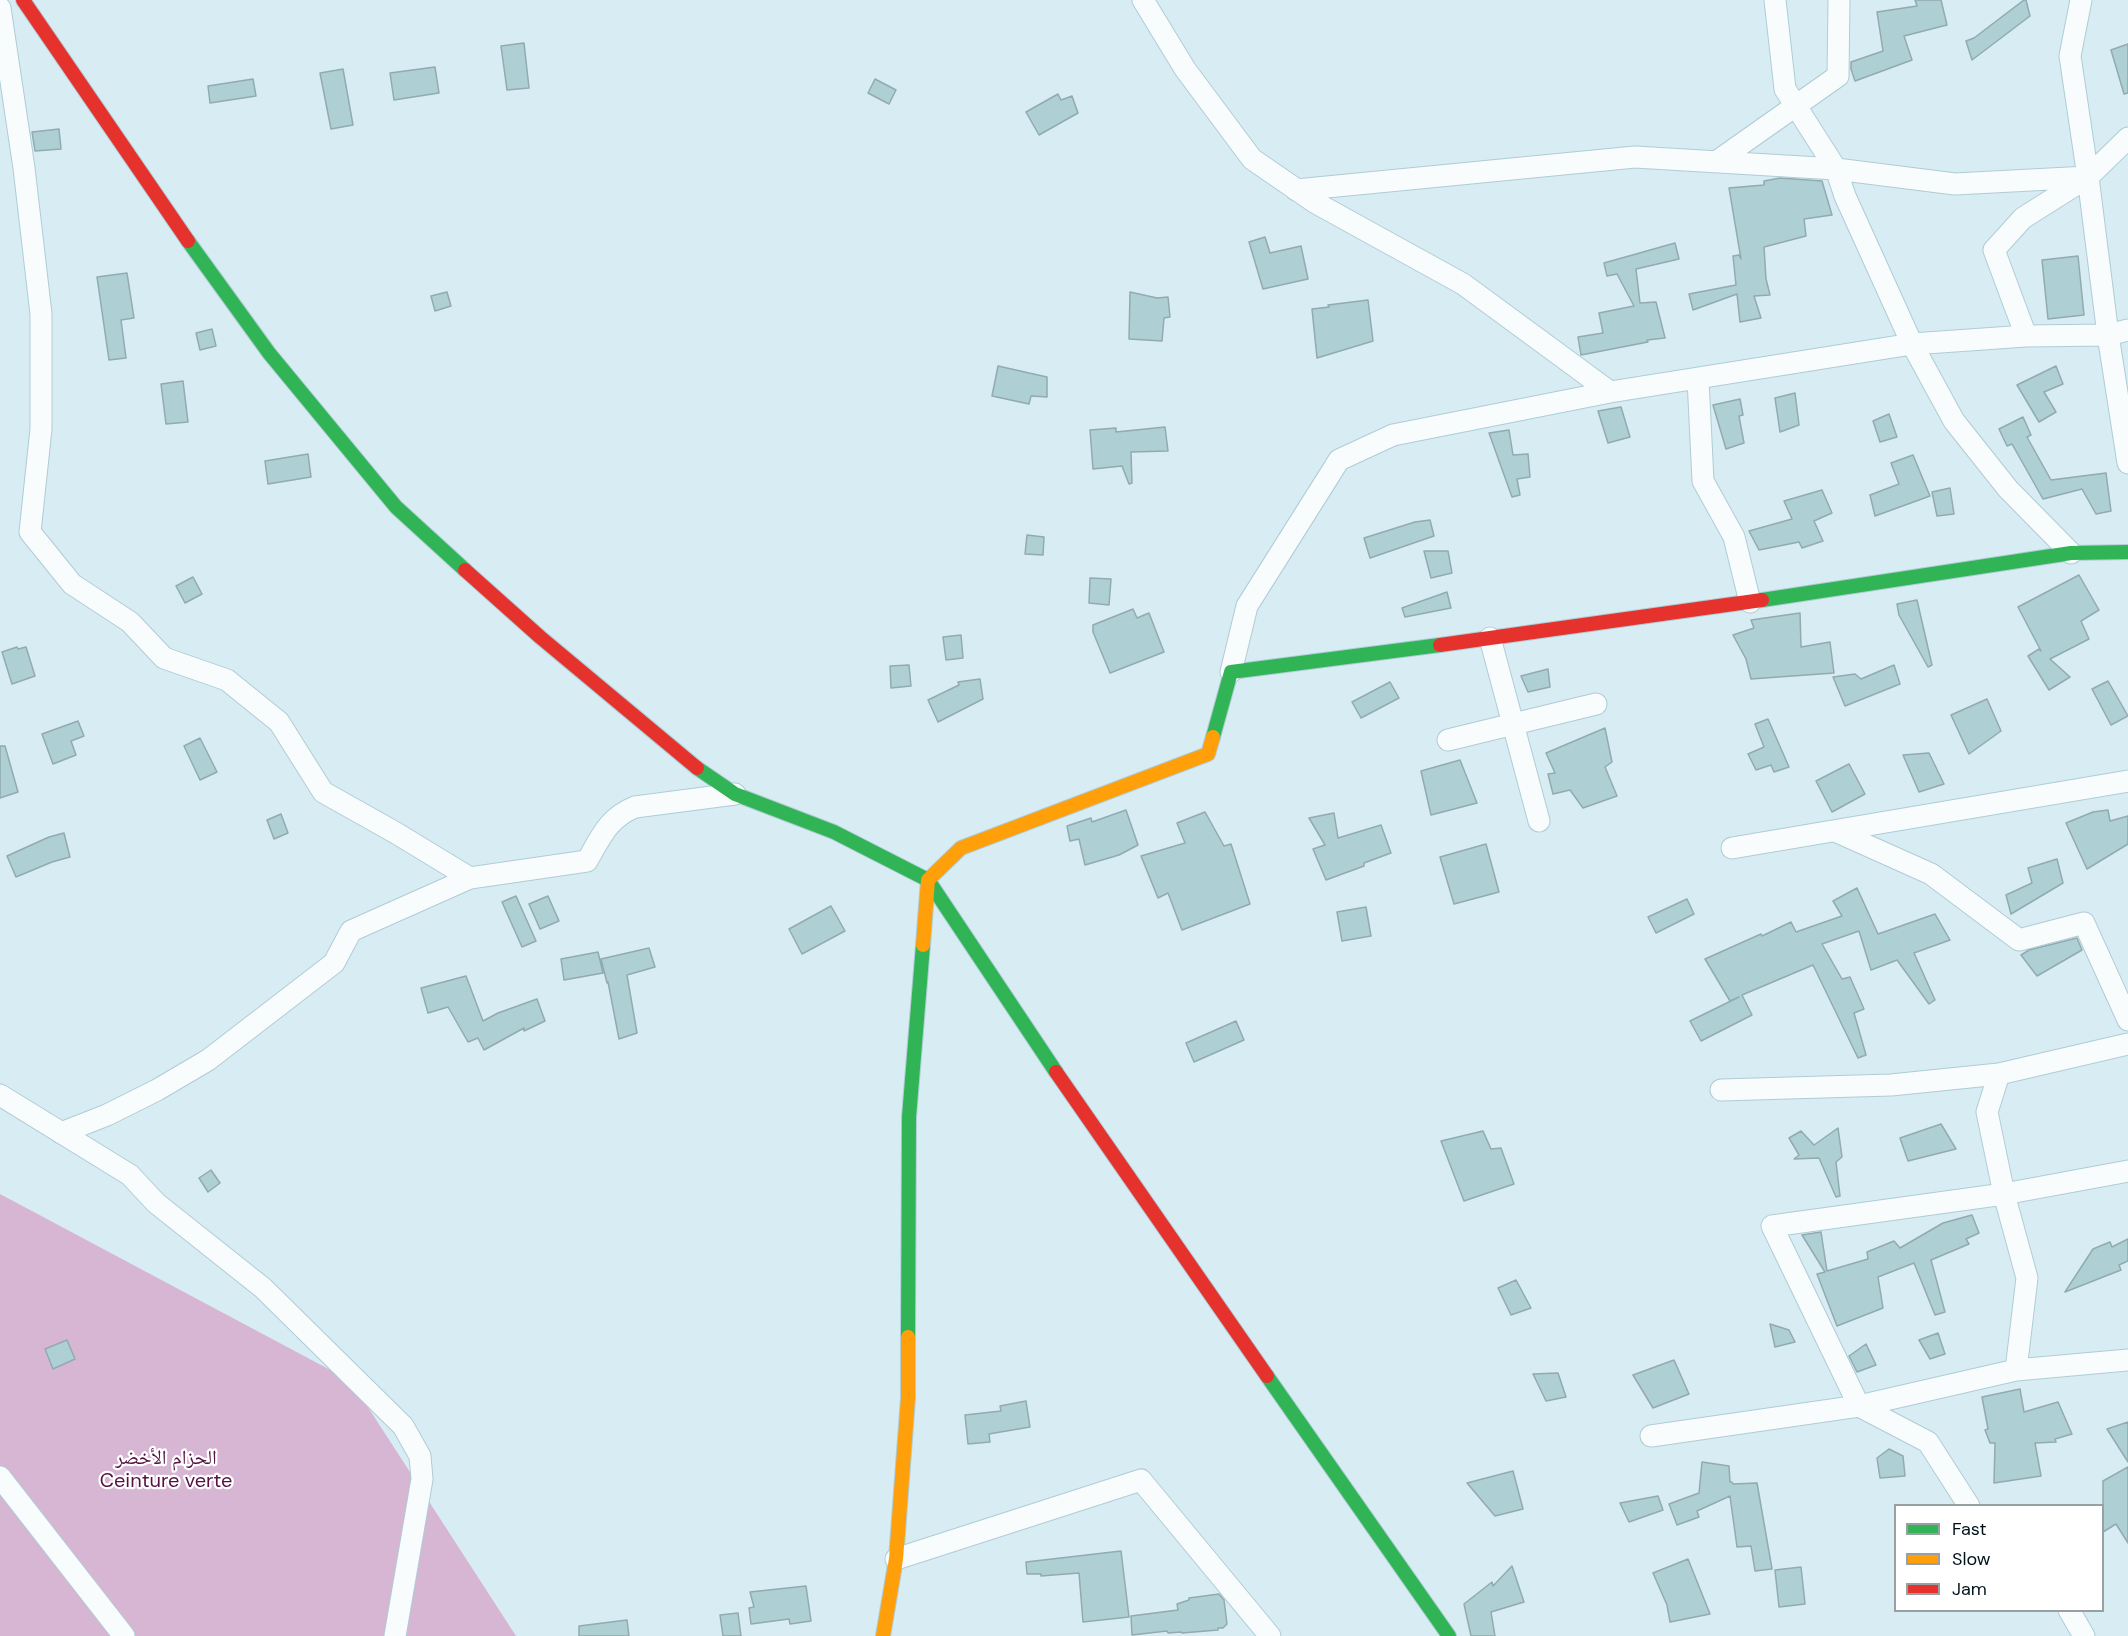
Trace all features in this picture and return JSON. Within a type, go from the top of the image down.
[{"type":"street","points":[[23,0],[180,230],[269,353],[396,507],[540,637],[693,765],[735,794],[777,808],[834,832],[928,880],[1075,1100],[1449,1636]]},
{"type":"street","points":[[1143,0],[1185,69],[1252,159],[1316,203],[1464,284],[1610,392]]},
{"type":"street","points":[[1775,0],[1785,89],[1836,169],[1845,196],[1912,344],[1954,422],[2008,489],[2071,553]]},
{"type":"street","points":[[1716,162],[1838,76],[1839,0]]},
{"type":"street","points":[[2081,0],[2070,56],[2088,177],[2118,332],[2128,463]]},
{"type":"street","points":[[0,8],[24,168],[41,314],[40,429],[30,532],[72,584],[130,622],[164,658],[226,680],[279,722],[323,792],[470,878]]},
{"type":"street","points":[[2026,336],[1994,250],[2023,218],[2088,177],[2128,138]]},
{"type":"street","points":[[1296,190],[1635,157],[1836,169],[1955,184],[2088,177]]},
{"type":"street","points":[[883,1636],[896,1559],[908,1398],[909,1117],[928,880],[961,848],[1208,754],[1247,606],[1339,460],[1393,435],[1610,392],[1912,344],[2118,332]]},
{"type":"street","points":[[1698,379],[1703,480],[1734,537],[1750,602]]},
{"type":"street","points":[[1231,672],[1750,602],[2071,553],[2128,552]]},
{"type":"street","points":[[1490,638],[1539,820]]},
{"type":"street","points":[[1449,740],[1596,704]]},
{"type":"street","points":[[1732,848],[2128,781]]},
{"type":"street","points":[[61,1133],[117,1110],[208,1060],[334,963],[351,931],[470,878],[587,861],[610,822],[635,807],[735,794]]},
{"type":"street","points":[[1835,831],[1931,874],[2019,940],[2084,923],[2128,1020]]},
{"type":"street","points":[[1721,1090],[1892,1085],[1999,1074],[2128,1044]]},
{"type":"street","points":[[1999,1074],[1987,1112],[2004,1194],[2027,1278],[2016,1370]]},
{"type":"street","points":[[0,1095],[130,1175],[156,1203],[263,1287],[403,1426],[420,1456],[422,1479],[395,1636]]},
{"type":"street","points":[[1968,1504],[1928,1442],[1859,1406],[1772,1226],[2004,1194],[2128,1171]]},
{"type":"street","points":[[1650,1436],[1859,1406],[2016,1370],[2128,1360]]},
{"type":"street","points":[[0,1477],[124,1636]]},
{"type":"street","points":[[896,1559],[1141,1480],[1270,1636]]},
{"type":"street","points":[[2070,1612],[2084,1636]]},
{"type":"green space","name":"الحزام الأخضر Ceinture verte","points":[[0,1194],[351,1381],[516,1636],[0,1636]]},
{"type":"building","points":[[1915,0],[1941,0],[1947,25],[1904,36],[1912,60],[1855,81],[1851,62],[1883,51],[1877,12],[1917,6]]},
{"type":"building","points":[[2026,0],[2030,16],[1972,60],[1966,41],[1974,38]]},
{"type":"building","points":[[524,43],[529,88],[507,90],[501,46]]},
{"type":"building","points":[[2128,44],[2128,93],[2124,94],[2111,50]]},
{"type":"building","points":[[435,67],[439,93],[394,100],[390,73]]},
{"type":"building","points":[[343,69],[353,125],[331,129],[320,73]]},
{"type":"building","points":[[253,79],[256,96],[210,103],[208,86]]},
{"type":"building","points":[[875,79],[896,90],[889,104],[868,93]]},
{"type":"building","points":[[1058,94],[1061,100],[1072,96],[1078,113],[1039,135],[1026,112]]},
{"type":"building","points":[[59,129],[61,149],[35,151],[32,132]]},
{"type":"building","points":[[1780,178],[1822,181],[1832,215],[1804,219],[1806,236],[1764,247],[1766,279],[1770,295],[1754,296],[1761,318],[1740,322],[1737,294],[1693,310],[1689,294],[1736,285],[1733,256],[1739,255],[1741,259],[1729,188],[1764,185],[1764,181]]},
{"type":"building","points":[[1265,237],[1270,253],[1301,246],[1308,279],[1263,289],[1249,242]]},
{"type":"building","points":[[1675,243],[1679,259],[1636,269],[1640,303],[1656,302],[1665,338],[1581,355],[1578,337],[1603,333],[1599,313],[1634,306],[1617,274],[1607,276],[1604,263]]},
{"type":"building","points":[[2078,256],[2084,315],[2048,319],[2042,260]]},
{"type":"building","points":[[127,273],[134,318],[121,320],[126,358],[109,360],[97,277]]},
{"type":"building","points":[[447,292],[451,306],[435,311],[431,296]]},
{"type":"building","points":[[1130,292],[1157,298],[1168,297],[1170,317],[1164,318],[1162,341],[1129,339]]},
{"type":"building","points":[[1368,300],[1373,341],[1317,358],[1312,309]]},
{"type":"building","points":[[212,329],[216,346],[200,350],[196,333]]},
{"type":"building","points":[[998,366],[1047,377],[1047,397],[1031,396],[1029,404],[992,396]]},
{"type":"building","points":[[2056,366],[2063,384],[2044,392],[2056,412],[2039,422],[2017,385]]},
{"type":"building","points":[[183,381],[188,422],[166,424],[161,384]]},
{"type":"building","points":[[1795,393],[1799,425],[1780,432],[1775,398]]},
{"type":"building","points":[[1740,399],[1743,415],[1739,416],[1744,443],[1726,449],[1713,405]]},
{"type":"building","points":[[1621,407],[1630,437],[1608,443],[1598,411]]},
{"type":"building","points":[[1889,414],[1897,437],[1880,442],[1873,421]]},
{"type":"building","points":[[2023,417],[2031,435],[2027,437],[2051,480],[2106,473],[2111,511],[2096,514],[2082,489],[2043,499],[2012,444],[2007,446],[1999,429]]},
{"type":"building","points":[[1165,427],[1168,451],[1131,452],[1132,483],[1129,484],[1122,466],[1093,469],[1090,430],[1116,428],[1116,432]]},
{"type":"building","points":[[1509,430],[1513,455],[1528,454],[1530,477],[1517,479],[1520,495],[1512,497],[1489,433]]},
{"type":"building","points":[[308,454],[311,477],[268,484],[265,461]]},
{"type":"building","points":[[1913,455],[1930,496],[1875,516],[1870,495],[1899,484],[1891,463]]},
{"type":"building","points":[[1950,488],[1954,514],[1937,516],[1932,492]]},
{"type":"building","points":[[1822,490],[1832,513],[1814,521],[1823,541],[1802,548],[1799,542],[1759,550],[1749,531],[1792,519],[1784,501]]},
{"type":"building","points":[[1430,520],[1434,536],[1370,558],[1364,538],[1415,522]]},
{"type":"building","points":[[1027,535],[1044,537],[1043,555],[1025,554]]},
{"type":"building","points":[[1424,551],[1448,551],[1452,573],[1431,578]]},
{"type":"building","points":[[2079,575],[2099,610],[2081,621],[2089,639],[2050,659],[2070,677],[2049,690],[2028,656],[2039,649],[2041,651],[2018,607]]},
{"type":"building","points":[[193,577],[202,594],[185,603],[176,586]]},
{"type":"building","points":[[1090,578],[1111,579],[1109,605],[1089,603]]},
{"type":"building","points":[[1447,592],[1451,608],[1405,617],[1402,608]]},
{"type":"building","points":[[1917,600],[1932,665],[1928,667],[1899,615],[1897,604]]},
{"type":"building","points":[[1133,609],[1137,618],[1149,613],[1164,652],[1110,673],[1093,632],[1093,625]]},
{"type":"building","points":[[1800,613],[1801,647],[1830,642],[1834,673],[1751,679],[1746,659],[1733,635],[1754,628],[1751,620]]},
{"type":"building","points":[[961,635],[963,658],[946,660],[943,637]]},
{"type":"building","points":[[17,647],[18,649],[26,647],[35,676],[12,684],[2,652]]},
{"type":"building","points":[[909,665],[911,686],[891,688],[890,666]]},
{"type":"building","points":[[1894,665],[1900,684],[1845,706],[1833,677],[1855,674],[1861,679]]},
{"type":"building","points":[[1548,669],[1550,687],[1528,692],[1521,676]]},
{"type":"building","points":[[980,679],[983,699],[938,722],[928,700],[959,685],[958,682]]},
{"type":"building","points":[[2108,681],[2128,716],[2111,725],[2092,689]]},
{"type":"building","points":[[1390,682],[1399,698],[1361,718],[1352,702]]},
{"type":"building","points":[[1987,699],[2001,731],[1969,754],[1951,715]]},
{"type":"building","points":[[1768,719],[1789,767],[1774,772],[1771,765],[1756,770],[1748,754],[1764,747],[1755,724]]},
{"type":"building","points":[[78,721],[84,736],[71,741],[76,755],[53,764],[42,734]]},
{"type":"building","points":[[1605,728],[1612,762],[1605,767],[1617,796],[1583,808],[1570,790],[1553,794],[1548,774],[1555,773],[1546,753]]},
{"type":"building","points":[[200,738],[217,772],[200,780],[184,746]]},
{"type":"building","points":[[0,746],[5,746],[18,792],[0,798]]},
{"type":"building","points":[[1929,753],[1944,784],[1919,792],[1903,755]]},
{"type":"building","points":[[1460,760],[1477,803],[1431,815],[1421,771]]},
{"type":"building","points":[[1849,764],[1865,794],[1832,812],[1816,781]]},
{"type":"building","points":[[1126,810],[1138,845],[1119,855],[1085,865],[1079,839],[1070,841],[1067,826],[1091,818],[1092,822]]},
{"type":"building","points":[[2108,810],[2110,821],[2128,816],[2128,844],[2087,869],[2066,823],[2093,812]]},
{"type":"building","points":[[1205,812],[1224,846],[1231,844],[1250,904],[1182,930],[1168,893],[1158,898],[1141,856],[1185,843],[1177,823]]},
{"type":"building","points":[[1334,813],[1338,838],[1381,825],[1391,853],[1326,880],[1313,849],[1325,845],[1309,818]]},
{"type":"building","points":[[281,814],[288,833],[274,839],[267,820]]},
{"type":"building","points":[[64,833],[70,857],[16,877],[7,856],[49,837]]},
{"type":"building","points":[[1486,844],[1499,892],[1454,904],[1440,857]]},
{"type":"building","points":[[2057,859],[2063,883],[2011,914],[2006,895],[2032,883],[2028,868]]},
{"type":"building","points":[[1857,888],[1878,934],[1935,914],[1950,940],[1914,953],[1935,1000],[1929,1004],[1897,960],[1871,970],[1859,931],[1822,944],[1842,979],[1850,977],[1864,1009],[1854,1013],[1866,1055],[1858,1058],[1813,965],[1742,995],[1752,1015],[1701,1041],[1690,1021],[1739,997],[1730,1001],[1705,959],[1791,922],[1796,932],[1842,916],[1833,901]]},
{"type":"building","points":[[516,896],[536,941],[522,947],[502,902]]},
{"type":"building","points":[[548,896],[559,921],[540,929],[529,904]]},
{"type":"building","points":[[1687,899],[1694,914],[1656,933],[1648,917]]},
{"type":"building","points":[[831,906],[845,931],[802,954],[789,929]]},
{"type":"building","points":[[1366,907],[1371,936],[1342,941],[1337,912]]},
{"type":"building","points":[[2077,938],[2082,950],[2037,976],[2021,955],[2029,950]]},
{"type":"building","points":[[649,948],[655,967],[627,975],[637,1033],[619,1039],[601,959]]},
{"type":"building","points":[[598,952],[603,973],[564,980],[561,959]]},
{"type":"building","points":[[466,976],[483,1021],[537,999],[545,1021],[524,1031],[524,1028],[484,1050],[478,1038],[468,1042],[448,1007],[428,1013],[421,988]]},
{"type":"building","points":[[1236,1021],[1244,1040],[1194,1062],[1186,1043]]},
{"type":"building","points":[[1941,1124],[1956,1149],[1908,1161],[1900,1138]]},
{"type":"building","points":[[1838,1128],[1842,1157],[1836,1162],[1840,1196],[1836,1197],[1819,1158],[1794,1159],[1799,1155],[1789,1138],[1801,1131],[1814,1145]]},
{"type":"building","points":[[1483,1131],[1491,1149],[1501,1148],[1514,1184],[1464,1201],[1441,1141]]},
{"type":"building","points":[[211,1170],[220,1183],[208,1192],[199,1178]]},
{"type":"building","points":[[1972,1215],[1979,1233],[1966,1239],[1969,1244],[1931,1260],[1945,1312],[1935,1315],[1914,1263],[1878,1277],[1883,1308],[1837,1326],[1817,1274],[1825,1272],[1802,1235],[1821,1232],[1827,1271],[1868,1259],[1867,1252],[1894,1241],[1900,1248],[1943,1223]]},
{"type":"building","points":[[2128,1239],[2128,1261],[2119,1265],[2121,1270],[2065,1292],[2093,1249],[2110,1242],[2112,1247]]},
{"type":"building","points":[[1516,1280],[1531,1308],[1511,1315],[1498,1288]]},
{"type":"building","points":[[1770,1324],[1789,1330],[1795,1342],[1775,1347]]},
{"type":"building","points":[[1938,1333],[1945,1354],[1930,1359],[1919,1340]]},
{"type":"building","points":[[67,1340],[75,1359],[53,1369],[45,1349]]},
{"type":"building","points":[[1866,1344],[1876,1365],[1857,1372],[1849,1356]]},
{"type":"building","points":[[1674,1360],[1689,1394],[1653,1408],[1633,1375]]},
{"type":"building","points":[[1558,1373],[1566,1397],[1546,1401],[1533,1374]]},
{"type":"building","points":[[2020,1389],[2024,1412],[2058,1402],[2072,1434],[2055,1439],[2056,1442],[2035,1443],[2041,1476],[1994,1483],[1995,1443],[1990,1443],[1985,1430],[1988,1429],[1982,1397]]},
{"type":"building","points":[[1026,1401],[1030,1427],[989,1434],[990,1442],[968,1444],[965,1415],[1001,1411],[1000,1406]]},
{"type":"building","points":[[2128,1422],[2128,1462],[2107,1429]]},
{"type":"building","points":[[1889,1449],[1903,1456],[1905,1476],[1880,1478],[1877,1458]]},
{"type":"building","points":[[1702,1462],[1729,1466],[1730,1482],[1733,1484],[1757,1483],[1772,1569],[1755,1571],[1751,1546],[1737,1547],[1730,1496],[1697,1511],[1699,1517],[1677,1525],[1669,1504],[1699,1493]]},
{"type":"building","points":[[2128,1467],[2128,1543],[2116,1524],[2104,1531],[2103,1481]]},
{"type":"building","points":[[1513,1471],[1523,1509],[1495,1516],[1467,1483]]},
{"type":"building","points":[[1658,1496],[1663,1510],[1629,1522],[1620,1503]]},
{"type":"building","points":[[1121,1551],[1129,1617],[1083,1622],[1079,1573],[1041,1576],[1041,1574],[1027,1574],[1026,1562]]},
{"type":"building","points":[[1688,1559],[1710,1614],[1670,1622],[1667,1605],[1653,1573]]},
{"type":"building","points":[[1512,1566],[1524,1602],[1491,1612],[1495,1636],[1471,1636],[1464,1604],[1492,1582],[1493,1586]]},
{"type":"building","points":[[1801,1567],[1805,1604],[1779,1607],[1775,1570]]},
{"type":"building","points":[[806,1586],[811,1621],[790,1624],[789,1619],[751,1624],[749,1608],[754,1607],[750,1592]]},
{"type":"building","points":[[1219,1594],[1224,1600],[1227,1624],[1223,1628],[1182,1633],[1168,1633],[1167,1631],[1132,1635],[1131,1616],[1178,1610],[1177,1604],[1189,1598]]},
{"type":"building","points":[[738,1613],[741,1636],[723,1636],[720,1615]]},
{"type":"building","points":[[627,1620],[629,1636],[579,1636],[579,1626]]},
{"type":"traffic: fast","points":[[188,241],[269,353],[396,507],[465,570]]},
{"type":"traffic: fast","points":[[1762,600],[2071,553],[2128,552]]},
{"type":"traffic: fast","points":[[1213,737],[1231,672],[1440,645]]},
{"type":"traffic: fast","points":[[697,768],[735,794],[834,832],[928,880],[1056,1072]]},
{"type":"traffic: fast","points":[[908,1337],[909,1117],[923,945]]},
{"type":"traffic: fast","points":[[1267,1376],[1449,1636]]},
{"type":"traffic: slow","points":[[923,945],[928,880],[961,848],[1208,754],[1213,737]]},
{"type":"traffic: slow","points":[[883,1636],[896,1559],[908,1398],[908,1337]]},
{"type":"traffic: jam","points":[[23,0],[188,241]]},
{"type":"traffic: jam","points":[[465,570],[540,637],[697,768]]},
{"type":"traffic: jam","points":[[1440,645],[1762,600]]},
{"type":"traffic: jam","points":[[1056,1072],[1267,1376]]}]
